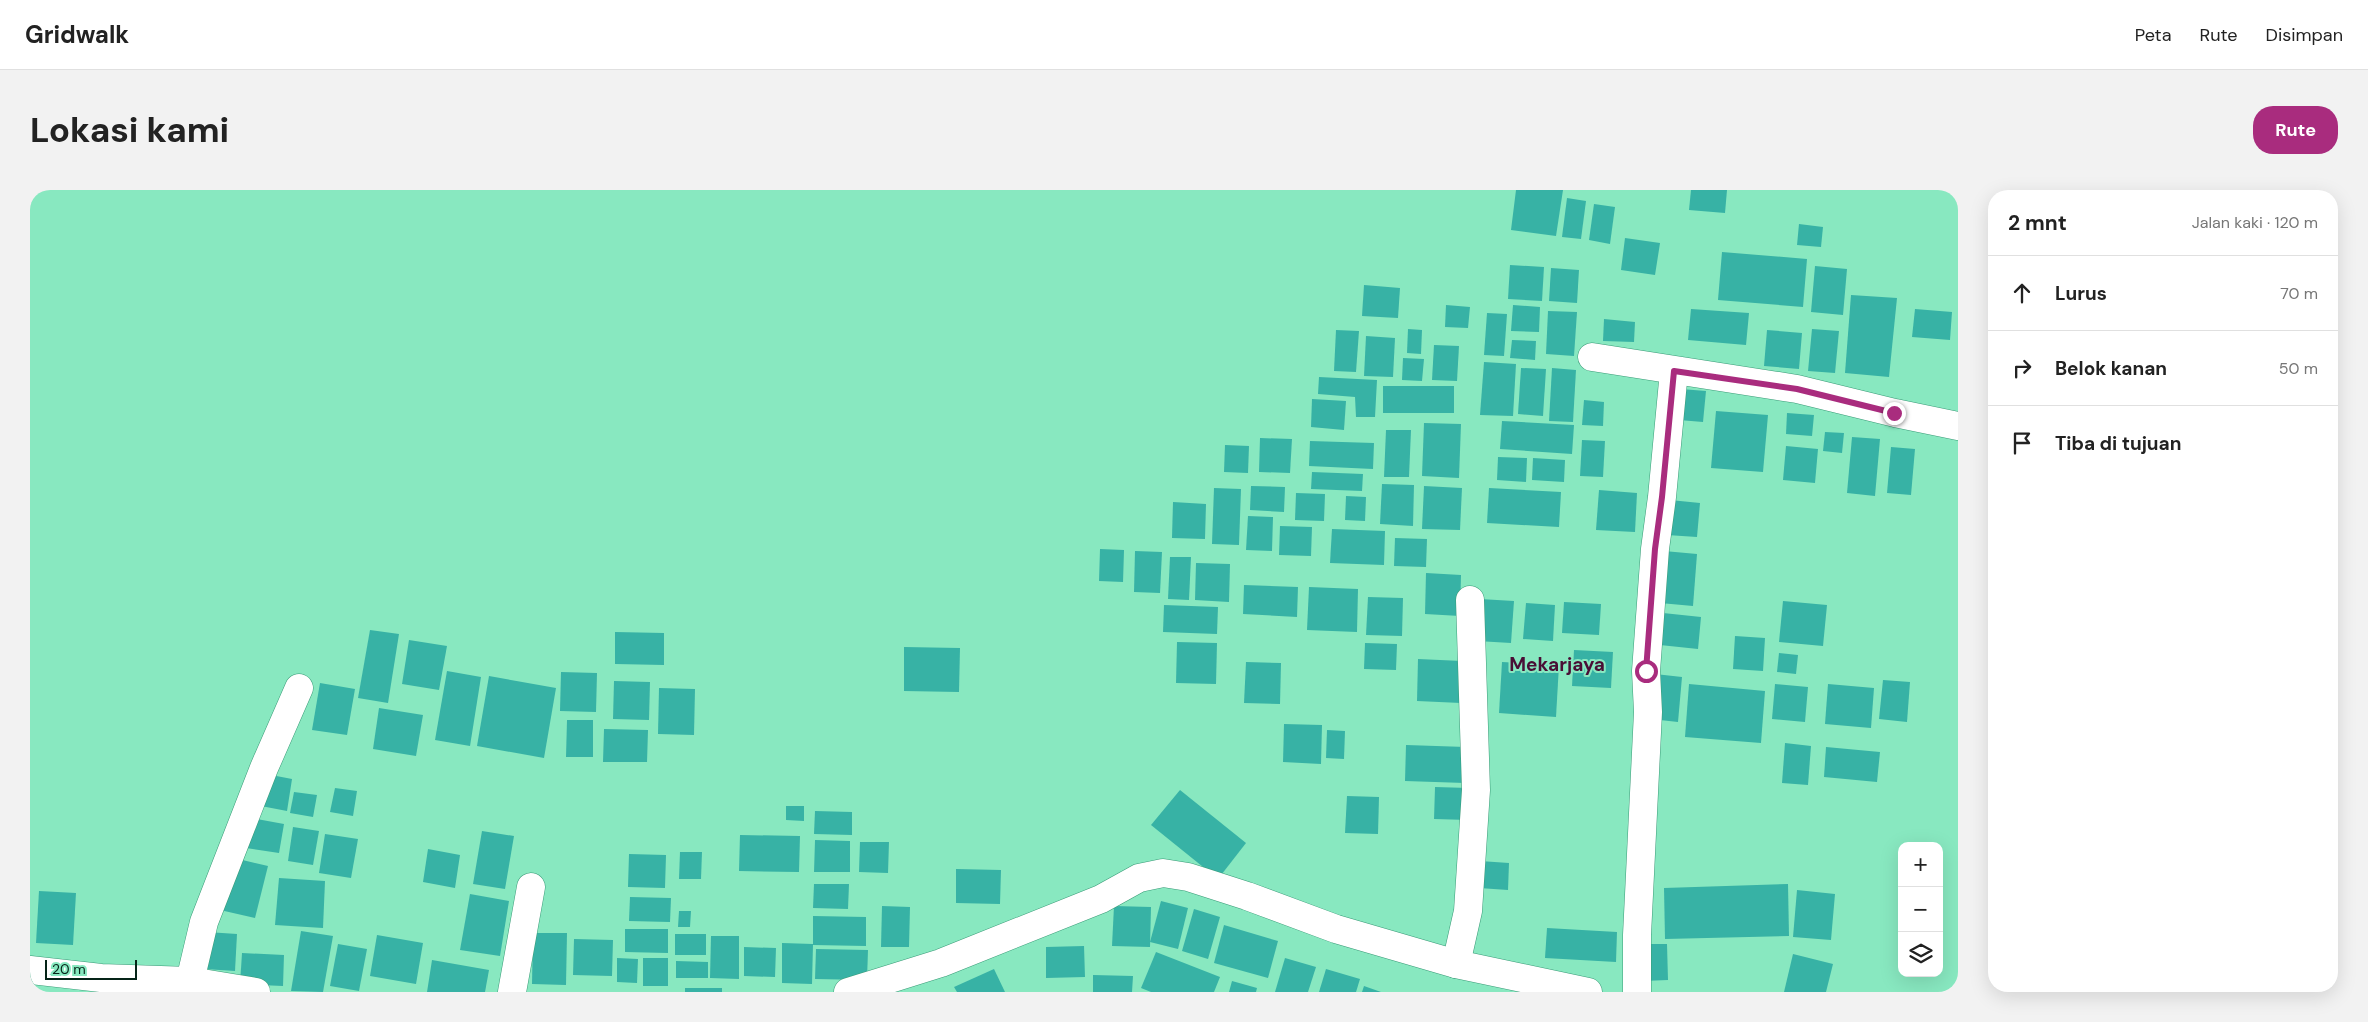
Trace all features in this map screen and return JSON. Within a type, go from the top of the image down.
[{"type":"street","points":[[1592,357],[1797,389],[1894,413],[1958,426]]},
{"type":"street","points":[[1637,992],[1637,935],[1648,712],[1647,662],[1655,549],[1674,371]]},
{"type":"street","points":[[1456,964],[1468,911],[1476,790],[1470,600]]},
{"type":"street","points":[[190,981],[204,922],[264,768],[299,688]]},
{"type":"street","points":[[848,992],[902,984],[941,962],[1101,899],[1139,878],[1163,873],[1188,877],[1247,896],[1336,929],[1456,964],[1588,992]]},
{"type":"street","points":[[512,992],[531,887]]},
{"type":"street","points":[[30,970],[100,985],[190,981],[256,992]]},
{"type":"building","points":[[1516,190],[1563,190],[1556,236],[1511,230]]},
{"type":"building","points":[[1691,190],[1727,190],[1725,213],[1689,210]]},
{"type":"building","points":[[1567,198],[1586,201],[1581,239],[1562,237]]},
{"type":"building","points":[[1594,204],[1615,207],[1610,244],[1589,240]]},
{"type":"building","points":[[1799,224],[1823,227],[1821,247],[1797,245]]},
{"type":"building","points":[[1625,238],[1660,243],[1655,275],[1621,270]]},
{"type":"building","points":[[1722,252],[1807,259],[1803,307],[1718,300]]},
{"type":"building","points":[[1510,265],[1544,267],[1542,301],[1508,299]]},
{"type":"building","points":[[1815,266],[1847,269],[1843,315],[1811,312]]},
{"type":"building","points":[[1551,268],[1579,270],[1577,303],[1549,301]]},
{"type":"building","points":[[1364,285],[1400,288],[1398,318],[1362,316]]},
{"type":"building","points":[[1851,295],[1897,298],[1889,377],[1845,373]]},
{"type":"building","points":[[1446,305],[1470,307],[1468,328],[1445,327]]},
{"type":"building","points":[[1513,305],[1540,307],[1539,332],[1511,331]]},
{"type":"building","points":[[1691,309],[1749,313],[1746,345],[1688,340]]},
{"type":"building","points":[[1915,309],[1952,312],[1950,340],[1912,337]]},
{"type":"building","points":[[1548,311],[1577,312],[1574,356],[1546,354]]},
{"type":"building","points":[[1487,313],[1507,314],[1504,356],[1484,355]]},
{"type":"building","points":[[1604,319],[1635,322],[1634,342],[1603,341]]},
{"type":"building","points":[[1408,329],[1422,330],[1421,354],[1407,353]]},
{"type":"building","points":[[1812,329],[1839,331],[1835,373],[1808,371]]},
{"type":"building","points":[[1336,330],[1359,331],[1356,372],[1334,371]]},
{"type":"building","points":[[1767,330],[1802,333],[1799,369],[1764,366]]},
{"type":"building","points":[[1366,336],[1395,338],[1393,377],[1364,376]]},
{"type":"building","points":[[1512,340],[1536,341],[1535,360],[1510,358]]},
{"type":"building","points":[[1434,345],[1459,346],[1457,381],[1432,380]]},
{"type":"building","points":[[1403,358],[1424,359],[1422,381],[1402,380]]},
{"type":"building","points":[[1484,362],[1516,364],[1513,416],[1480,415]]},
{"type":"building","points":[[1521,368],[1546,369],[1543,416],[1518,414]]},
{"type":"building","points":[[1552,368],[1576,370],[1573,422],[1549,421]]},
{"type":"building","points":[[1319,377],[1377,380],[1375,417],[1356,417],[1355,397],[1318,394]]},
{"type":"building","points":[[1383,386],[1454,386],[1454,413],[1383,413]]},
{"type":"building","points":[[1681,389],[1706,391],[1703,422],[1679,420]]},
{"type":"building","points":[[1312,399],[1346,401],[1344,430],[1311,427]]},
{"type":"building","points":[[1584,400],[1604,402],[1603,426],[1582,425]]},
{"type":"building","points":[[1716,411],[1768,415],[1763,472],[1711,468]]},
{"type":"building","points":[[1787,413],[1814,415],[1812,436],[1786,434]]},
{"type":"building","points":[[1502,421],[1574,425],[1572,454],[1500,449]]},
{"type":"building","points":[[1424,423],[1461,424],[1459,478],[1422,476]]},
{"type":"building","points":[[1386,430],[1411,430],[1409,477],[1384,477]]},
{"type":"building","points":[[1825,432],[1844,433],[1842,453],[1823,451]]},
{"type":"building","points":[[1852,437],[1880,439],[1875,496],[1847,493]]},
{"type":"building","points":[[1260,438],[1292,439],[1290,473],[1259,472]]},
{"type":"building","points":[[1582,440],[1605,441],[1603,477],[1580,476]]},
{"type":"building","points":[[1310,441],[1374,443],[1373,469],[1309,466]]},
{"type":"building","points":[[1225,445],[1249,446],[1248,473],[1224,472]]},
{"type":"building","points":[[1786,446],[1818,449],[1815,483],[1783,480]]},
{"type":"building","points":[[1891,447],[1915,449],[1911,495],[1887,493]]},
{"type":"building","points":[[1498,457],[1527,458],[1526,482],[1497,480]]},
{"type":"building","points":[[1533,458],[1565,460],[1564,482],[1532,480]]},
{"type":"building","points":[[1312,472],[1363,474],[1362,491],[1311,489]]},
{"type":"building","points":[[1382,484],[1414,485],[1413,526],[1380,524]]},
{"type":"building","points":[[1251,486],[1285,487],[1284,512],[1250,510]]},
{"type":"building","points":[[1424,486],[1462,488],[1460,530],[1422,529]]},
{"type":"building","points":[[1214,488],[1241,489],[1239,545],[1212,544]]},
{"type":"building","points":[[1489,488],[1561,492],[1559,527],[1487,523]]},
{"type":"building","points":[[1599,490],[1637,493],[1635,532],[1596,530]]},
{"type":"building","points":[[1296,493],[1325,494],[1324,521],[1295,520]]},
{"type":"building","points":[[1346,496],[1366,497],[1365,521],[1345,520]]},
{"type":"building","points":[[1670,500],[1700,503],[1697,537],[1667,535]]},
{"type":"building","points":[[1173,502],[1206,504],[1205,539],[1172,538]]},
{"type":"building","points":[[1248,516],[1273,517],[1272,551],[1246,550]]},
{"type":"building","points":[[1280,526],[1312,527],[1311,556],[1279,555]]},
{"type":"building","points":[[1332,529],[1385,531],[1384,565],[1330,563]]},
{"type":"building","points":[[1395,538],[1427,539],[1426,567],[1394,566]]},
{"type":"building","points":[[1100,549],[1124,550],[1123,582],[1099,581]]},
{"type":"building","points":[[1135,551],[1162,552],[1160,593],[1134,592]]},
{"type":"building","points":[[1664,551],[1697,554],[1693,606],[1660,603]]},
{"type":"building","points":[[1170,557],[1191,557],[1189,600],[1168,599]]},
{"type":"building","points":[[1196,563],[1230,564],[1229,602],[1195,600]]},
{"type":"building","points":[[1426,573],[1461,575],[1460,616],[1425,614]]},
{"type":"building","points":[[1244,585],[1298,587],[1297,617],[1243,614]]},
{"type":"building","points":[[1309,587],[1358,589],[1357,632],[1307,630]]},
{"type":"building","points":[[1368,597],[1403,598],[1402,636],[1366,635]]},
{"type":"building","points":[[1480,599],[1514,601],[1511,643],[1477,641]]},
{"type":"building","points":[[1783,601],[1827,605],[1823,646],[1779,642]]},
{"type":"building","points":[[1564,602],[1601,604],[1599,635],[1562,633]]},
{"type":"building","points":[[1526,603],[1555,605],[1553,641],[1523,639]]},
{"type":"building","points":[[1164,605],[1218,607],[1217,634],[1163,632]]},
{"type":"building","points":[[1663,613],[1701,617],[1698,649],[1660,645]]},
{"type":"building","points":[[370,630],[399,634],[388,703],[358,698]]},
{"type":"building","points":[[615,632],[664,633],[664,665],[615,664]]},
{"type":"building","points":[[1735,636],[1765,638],[1763,671],[1733,669]]},
{"type":"building","points":[[409,640],[447,646],[439,690],[402,684]]},
{"type":"building","points":[[1177,642],[1217,643],[1216,684],[1176,683]]},
{"type":"building","points":[[1365,643],[1397,644],[1396,670],[1364,669]]},
{"type":"building","points":[[904,647],[960,648],[959,692],[904,691]]},
{"type":"building","points":[[1574,650],[1613,652],[1611,688],[1572,686]]},
{"type":"building","points":[[1779,653],[1798,655],[1796,674],[1777,672]]},
{"type":"building","points":[[1418,659],[1462,661],[1461,703],[1417,701]]},
{"type":"building","points":[[1246,662],[1281,663],[1280,704],[1244,703]]},
{"type":"building","points":[[1502,662],[1559,665],[1556,717],[1499,713]]},
{"type":"building","points":[[447,671],[481,677],[470,746],[435,740]]},
{"type":"building","points":[[561,672],[597,673],[596,712],[560,711]]},
{"type":"building","points":[[1655,674],[1682,677],[1678,722],[1651,719]]},
{"type":"building","points":[[489,676],[556,688],[544,758],[477,746]]},
{"type":"building","points":[[1883,680],[1910,682],[1907,722],[1879,719]]},
{"type":"building","points":[[614,681],[650,682],[649,720],[613,719]]},
{"type":"building","points":[[320,683],[355,689],[347,735],[312,730]]},
{"type":"building","points":[[1689,684],[1765,691],[1761,743],[1685,737]]},
{"type":"building","points":[[1775,684],[1808,687],[1805,722],[1772,719]]},
{"type":"building","points":[[1828,684],[1874,688],[1871,728],[1825,724]]},
{"type":"building","points":[[659,688],[695,689],[694,735],[658,734]]},
{"type":"building","points":[[379,708],[423,715],[416,756],[373,749]]},
{"type":"building","points":[[567,720],[593,720],[593,757],[566,757]]},
{"type":"building","points":[[1284,724],[1322,725],[1321,764],[1283,762]]},
{"type":"building","points":[[604,729],[648,730],[647,762],[603,762]]},
{"type":"building","points":[[1327,730],[1345,731],[1344,759],[1326,758]]},
{"type":"building","points":[[1785,743],[1811,746],[1808,785],[1782,783]]},
{"type":"building","points":[[1406,745],[1466,747],[1465,783],[1405,781]]},
{"type":"building","points":[[1826,747],[1880,752],[1877,782],[1824,777]]},
{"type":"building","points":[[266,774],[292,779],[287,811],[261,806]]},
{"type":"building","points":[[1435,787],[1469,788],[1468,820],[1434,819]]},
{"type":"building","points":[[335,788],[357,791],[353,816],[330,812]]},
{"type":"building","points":[[1180,790],[1246,843],[1218,879],[1151,825]]},
{"type":"building","points":[[294,792],[317,795],[313,817],[290,813]]},
{"type":"building","points":[[1347,796],[1379,797],[1378,834],[1345,833]]},
{"type":"building","points":[[786,806],[804,806],[804,821],[786,820]]},
{"type":"building","points":[[815,811],[852,812],[852,835],[814,834]]},
{"type":"building","points":[[251,818],[284,824],[279,853],[246,848]]},
{"type":"building","points":[[293,827],[319,831],[313,865],[288,861]]},
{"type":"building","points":[[482,831],[514,836],[505,889],[473,884]]},
{"type":"building","points":[[325,834],[358,839],[351,878],[319,873]]},
{"type":"building","points":[[740,835],[800,836],[799,872],[739,871]]},
{"type":"building","points":[[815,840],[850,841],[850,872],[814,872]]},
{"type":"building","points":[[860,842],[889,842],[888,873],[859,872]]},
{"type":"building","points":[[428,849],[460,855],[455,888],[423,882]]},
{"type":"building","points":[[680,852],[702,852],[701,879],[679,879]]},
{"type":"building","points":[[629,854],[666,855],[665,888],[628,887]]},
{"type":"building","points":[[234,858],[268,866],[255,918],[220,910]]},
{"type":"building","points":[[1480,861],[1509,863],[1508,890],[1479,888]]},
{"type":"building","points":[[956,869],[1001,870],[1000,904],[956,903]]},
{"type":"building","points":[[279,878],[325,881],[323,928],[275,925]]},
{"type":"building","points":[[814,884],[849,884],[848,909],[813,908]]},
{"type":"building","points":[[1788,884],[1789,936],[1665,939],[1664,888]]},
{"type":"building","points":[[1797,890],[1835,894],[1831,940],[1793,937]]},
{"type":"building","points":[[39,891],[76,893],[73,945],[36,943]]},
{"type":"building","points":[[470,894],[509,901],[500,956],[460,950]]},
{"type":"building","points":[[630,897],[671,898],[670,922],[629,921]]},
{"type":"building","points":[[1161,901],[1188,908],[1178,949],[1150,942]]},
{"type":"building","points":[[882,906],[910,907],[909,947],[881,947]]},
{"type":"building","points":[[1114,906],[1151,907],[1150,947],[1112,946]]},
{"type":"building","points":[[1194,909],[1220,917],[1208,959],[1182,951]]},
{"type":"building","points":[[679,911],[691,911],[690,927],[678,927]]},
{"type":"building","points":[[813,916],[866,917],[866,946],[813,945]]},
{"type":"building","points":[[1224,925],[1278,941],[1268,978],[1214,963]]},
{"type":"building","points":[[1547,928],[1617,932],[1616,962],[1545,958]]},
{"type":"building","points":[[625,929],[668,929],[668,953],[625,952]]},
{"type":"building","points":[[301,931],[333,936],[323,992],[291,991]]},
{"type":"building","points":[[207,932],[237,934],[235,971],[205,969]]},
{"type":"building","points":[[533,933],[567,933],[566,985],[532,984]]},
{"type":"building","points":[[675,934],[706,934],[706,955],[675,955]]},
{"type":"building","points":[[377,935],[423,943],[416,984],[370,976]]},
{"type":"building","points":[[711,936],[739,936],[739,979],[710,978]]},
{"type":"building","points":[[574,939],[613,940],[612,976],[573,975]]},
{"type":"building","points":[[782,943],[813,944],[812,984],[782,983]]},
{"type":"building","points":[[338,944],[367,949],[359,991],[330,986]]},
{"type":"building","points":[[1642,944],[1667,944],[1668,980],[1643,981]]},
{"type":"building","points":[[1084,946],[1085,977],[1046,978],[1046,947]]},
{"type":"building","points":[[744,947],[776,948],[775,977],[744,976]]},
{"type":"building","points":[[816,949],[868,950],[867,980],[815,979]]},
{"type":"building","points":[[1156,952],[1220,977],[1214,992],[1151,992],[1141,988]]},
{"type":"building","points":[[242,953],[284,955],[283,986],[240,984]]},
{"type":"building","points":[[1793,954],[1833,964],[1826,992],[1784,992]]},
{"type":"building","points":[[617,958],[638,959],[637,983],[617,982]]},
{"type":"building","points":[[643,958],[668,958],[668,986],[643,986]]},
{"type":"building","points":[[1285,958],[1316,967],[1308,992],[1275,992]]},
{"type":"building","points":[[432,960],[489,970],[485,992],[427,992]]},
{"type":"building","points":[[676,961],[708,962],[708,978],[676,978]]},
{"type":"building","points":[[994,969],[1005,992],[957,992],[954,987]]},
{"type":"building","points":[[1326,969],[1360,979],[1356,992],[1319,992]]},
{"type":"building","points":[[1093,975],[1133,976],[1132,992],[1093,992]]},
{"type":"building","points":[[1232,981],[1257,988],[1256,992],[1229,992]]},
{"type":"building","points":[[1364,986],[1381,992],[1362,992]]},
{"type":"building","points":[[685,988],[722,988],[722,992],[685,992]]},
{"type":"district","name":"Mekarjaya","points":[[1557,664]]},
{"type":"route","points":[[1646,671],[1655,549],[1674,371],[1797,389],[1894,413]]}]
